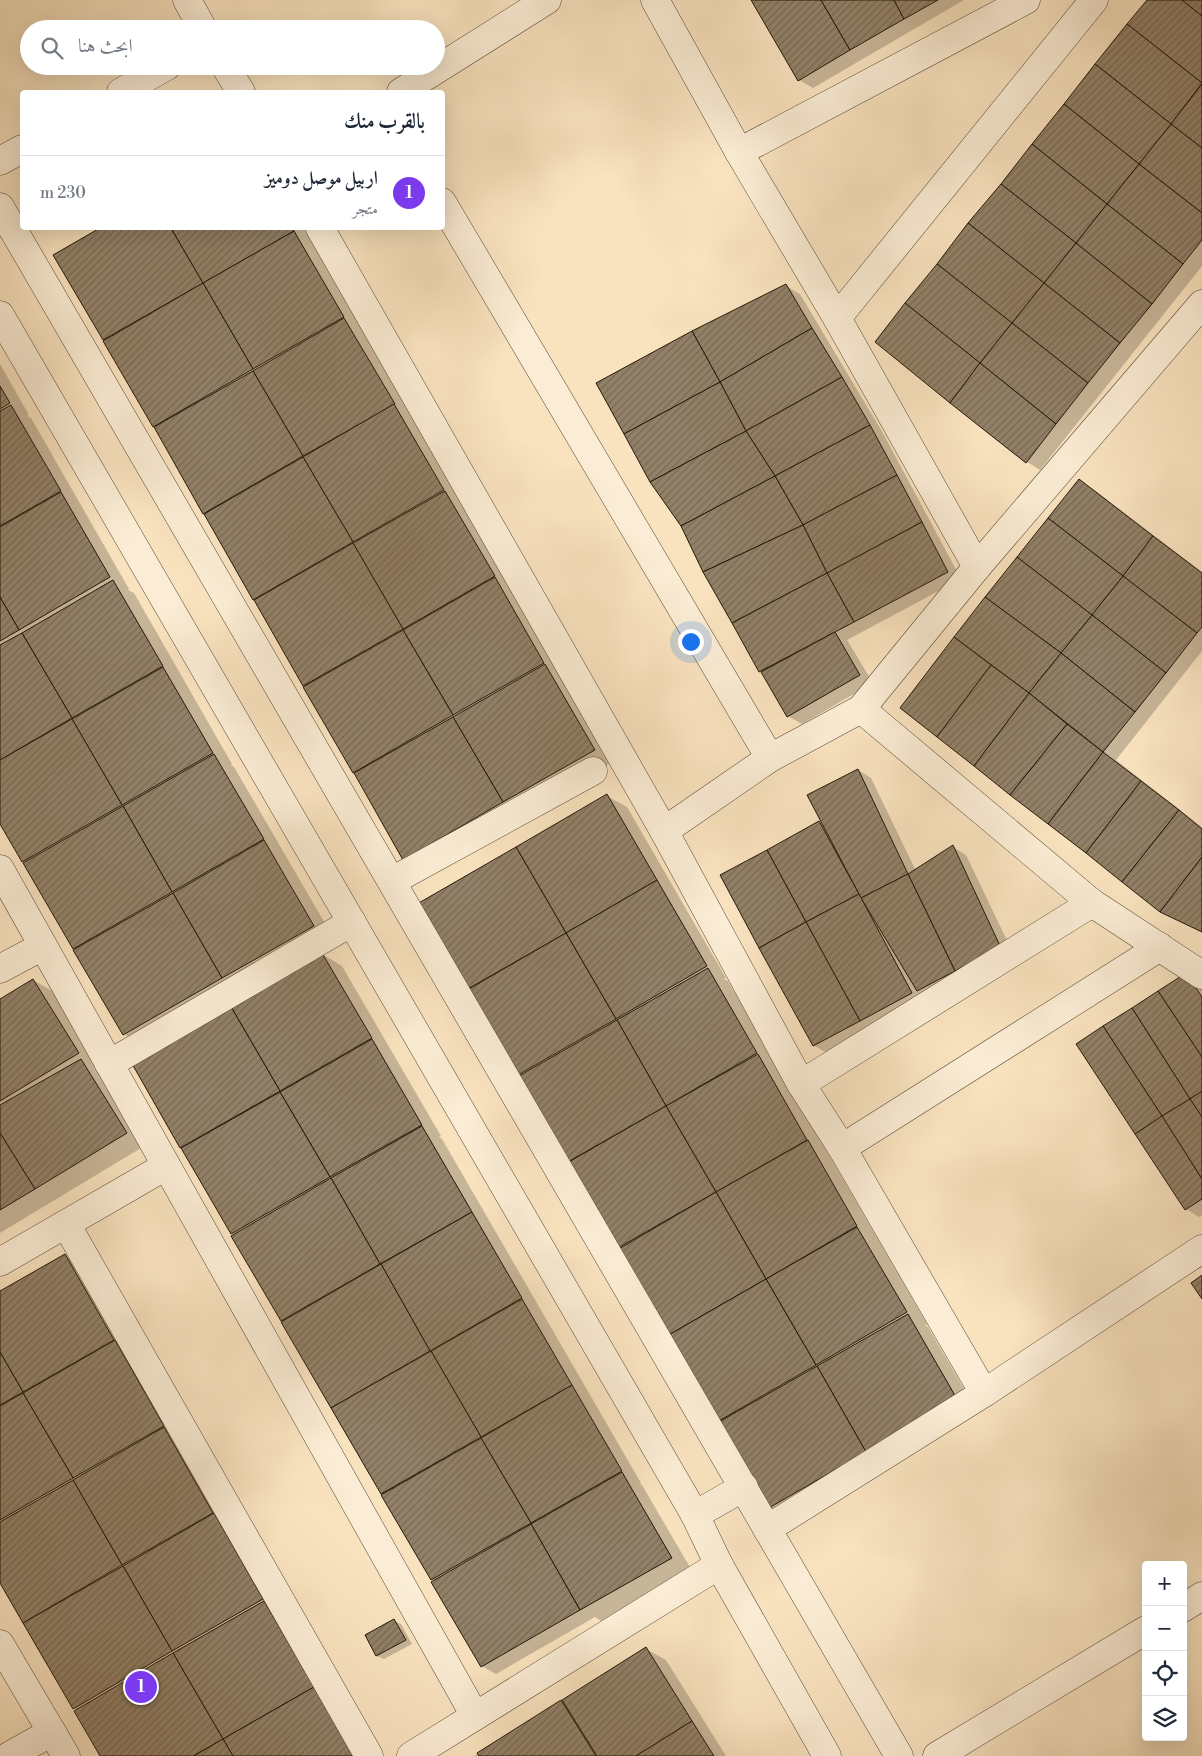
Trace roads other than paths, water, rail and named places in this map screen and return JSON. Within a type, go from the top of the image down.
[{"type":"street","points":[[187,0],[198,20]]},
{"type":"street","points":[[445,64],[547,0]]},
{"type":"street","points":[[654,0],[739,152],[837,318],[977,567]]},
{"type":"street","points":[[739,152],[1026,0]]},
{"type":"street","points":[[837,318],[1094,0]]},
{"type":"street","points":[[125,90],[152,75]]},
{"type":"street","points":[[231,75],[240,90]]},
{"type":"street","points":[[404,90],[428,75]]},
{"type":"street","points":[[0,162],[20,150]]},
{"type":"street","points":[[0,207],[899,1756]]},
{"type":"street","points":[[445,207],[770,758]]},
{"type":"street","points":[[321,230],[664,831],[801,1084],[842,1148],[984,1393]]},
{"type":"street","points":[[664,831],[770,758],[861,709],[977,567],[1202,304]]},
{"type":"street","points":[[0,315],[694,1515],[719,1565],[827,1756]]},
{"type":"street","points":[[861,709],[1092,903],[1202,975]]},
{"type":"street","points":[[392,881],[593,771]]},
{"type":"street","points":[[0,869],[475,1716]]},
{"type":"street","points":[[801,1084],[1092,903]]},
{"type":"street","points":[[109,1064],[352,922]]},
{"type":"street","points":[[0,969],[43,946]]},
{"type":"street","points":[[842,1148],[1160,948]]},
{"type":"street","points":[[0,1262],[166,1166]]},
{"type":"street","points":[[66,1224],[369,1756]]},
{"type":"street","points":[[768,1529],[984,1393],[1202,1249]]},
{"type":"street","points":[[694,1515],[744,1487]]},
{"type":"street","points":[[411,1756],[719,1565]]},
{"type":"street","points":[[1186,1606],[1202,1596]]},
{"type":"street","points":[[937,1756],[1142,1632]]},
{"type":"street","points":[[0,1644],[66,1756]]},
{"type":"street","points":[[9,1756],[52,1732]]},
{"type":"place","name":"اربيل موصل دوميز","points":[[141,1687]]}]
